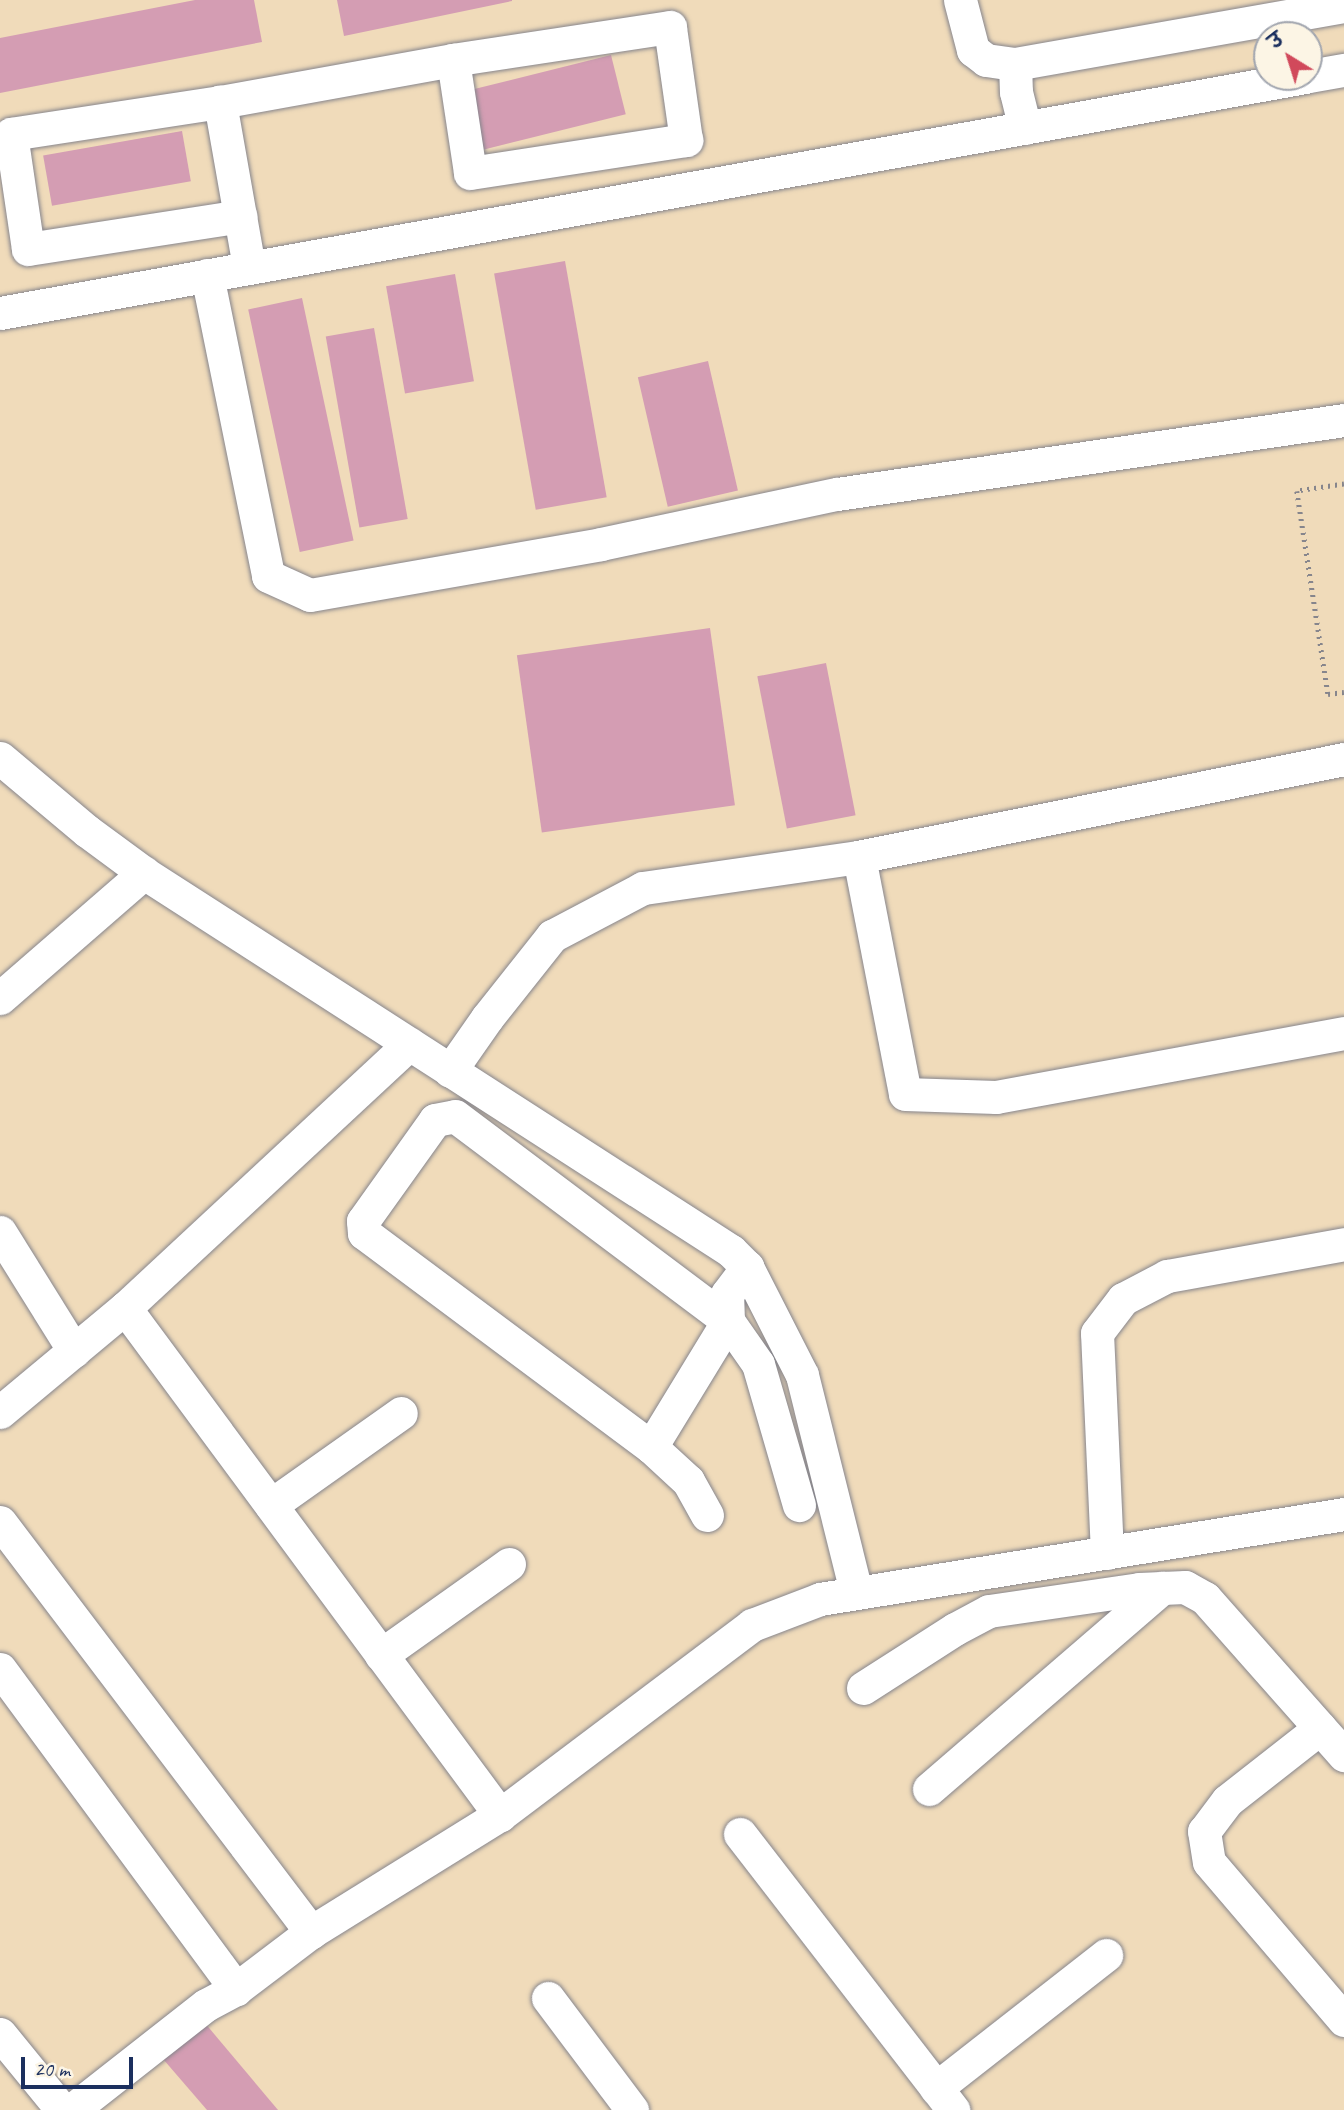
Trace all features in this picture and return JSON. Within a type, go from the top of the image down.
[{"type":"street","points":[[960,0],[973,50],[986,60],[1016,64],[1344,6]]},
{"type":"street","points":[[240,216],[27,248],[11,134],[220,102],[453,60],[670,27],[686,139],[470,173],[453,60]]},
{"type":"street","points":[[1016,64],[1016,92],[1025,128]]},
{"type":"street","points":[[1323,74],[1344,70]]},
{"type":"street","points":[[0,313],[1253,87]]},
{"type":"street","points":[[220,102],[249,267]]},
{"type":"street","points":[[207,275],[268,576],[310,595],[601,544],[837,494],[1344,420]]},
{"type":"street","points":[[0,758],[87,831],[145,873],[731,1251],[747,1267],[802,1375],[856,1592]]},
{"type":"street","points":[[450,1071],[487,1018],[552,936],[643,888],[859,857],[1344,759]]},
{"type":"street","points":[[859,857],[905,1094],[996,1097],[1344,1033]]},
{"type":"street","points":[[0,998],[145,873]]},
{"type":"street","points":[[0,1412],[125,1308],[409,1044]]},
{"type":"street","points":[[707,1515],[688,1481],[651,1447],[372,1242],[364,1233],[363,1221],[435,1120],[455,1116],[728,1321],[758,1364],[799,1505]]},
{"type":"street","points":[[0,1232],[74,1351]]},
{"type":"street","points":[[1107,1553],[1097,1333],[1123,1299],[1167,1276],[1344,1244]]},
{"type":"street","points":[[651,1447],[728,1321],[727,1294],[747,1267]]},
{"type":"street","points":[[125,1308],[500,1815]]},
{"type":"street","points":[[271,1506],[401,1413]]},
{"type":"street","points":[[72,2110],[206,2005],[236,1989],[311,1932],[500,1815],[752,1625],[820,1599],[856,1592],[1344,1514]]},
{"type":"street","points":[[0,1522],[311,1932]]},
{"type":"street","points":[[381,1655],[509,1563]]},
{"type":"street","points":[[863,1688],[955,1629],[989,1611],[1185,1587],[1205,1598],[1344,1755]]},
{"type":"street","points":[[929,1789],[1162,1588]]},
{"type":"street","points":[[0,1669],[236,1989]]},
{"type":"street","points":[[1320,1728],[1227,1801],[1204,1830],[1209,1862],[1344,2021]]},
{"type":"street","points":[[740,1834],[945,2099],[1106,1955]]},
{"type":"street","points":[[548,1998],[632,2110]]},
{"type":"street","points":[[0,2034],[62,2110]]},
{"type":"path","points":[[1344,484],[1297,491],[1328,694],[1344,692]]},
{"type":"building","points":[[195,0],[254,0],[262,42],[0,93],[0,38]]},
{"type":"building","points":[[337,0],[512,0],[512,1],[344,36]]},
{"type":"building","points":[[611,55],[626,114],[484,150],[469,90]]},
{"type":"building","points":[[182,131],[191,181],[52,206],[43,155]]},
{"type":"building","points":[[565,261],[607,497],[536,510],[494,274]]},
{"type":"building","points":[[455,274],[474,381],[405,393],[386,286]]},
{"type":"building","points":[[302,298],[354,541],[300,552],[248,309]]},
{"type":"building","points":[[374,328],[408,519],[359,528],[326,337]]},
{"type":"building","points":[[708,361],[738,491],[668,507],[638,377]]},
{"type":"building","points":[[710,628],[735,805],[542,832],[517,655]]},
{"type":"building","points":[[826,663],[856,815],[787,829],[757,676]]},
{"type":"building","points":[[199,2016],[278,2110],[207,2110],[157,2052]]}]
